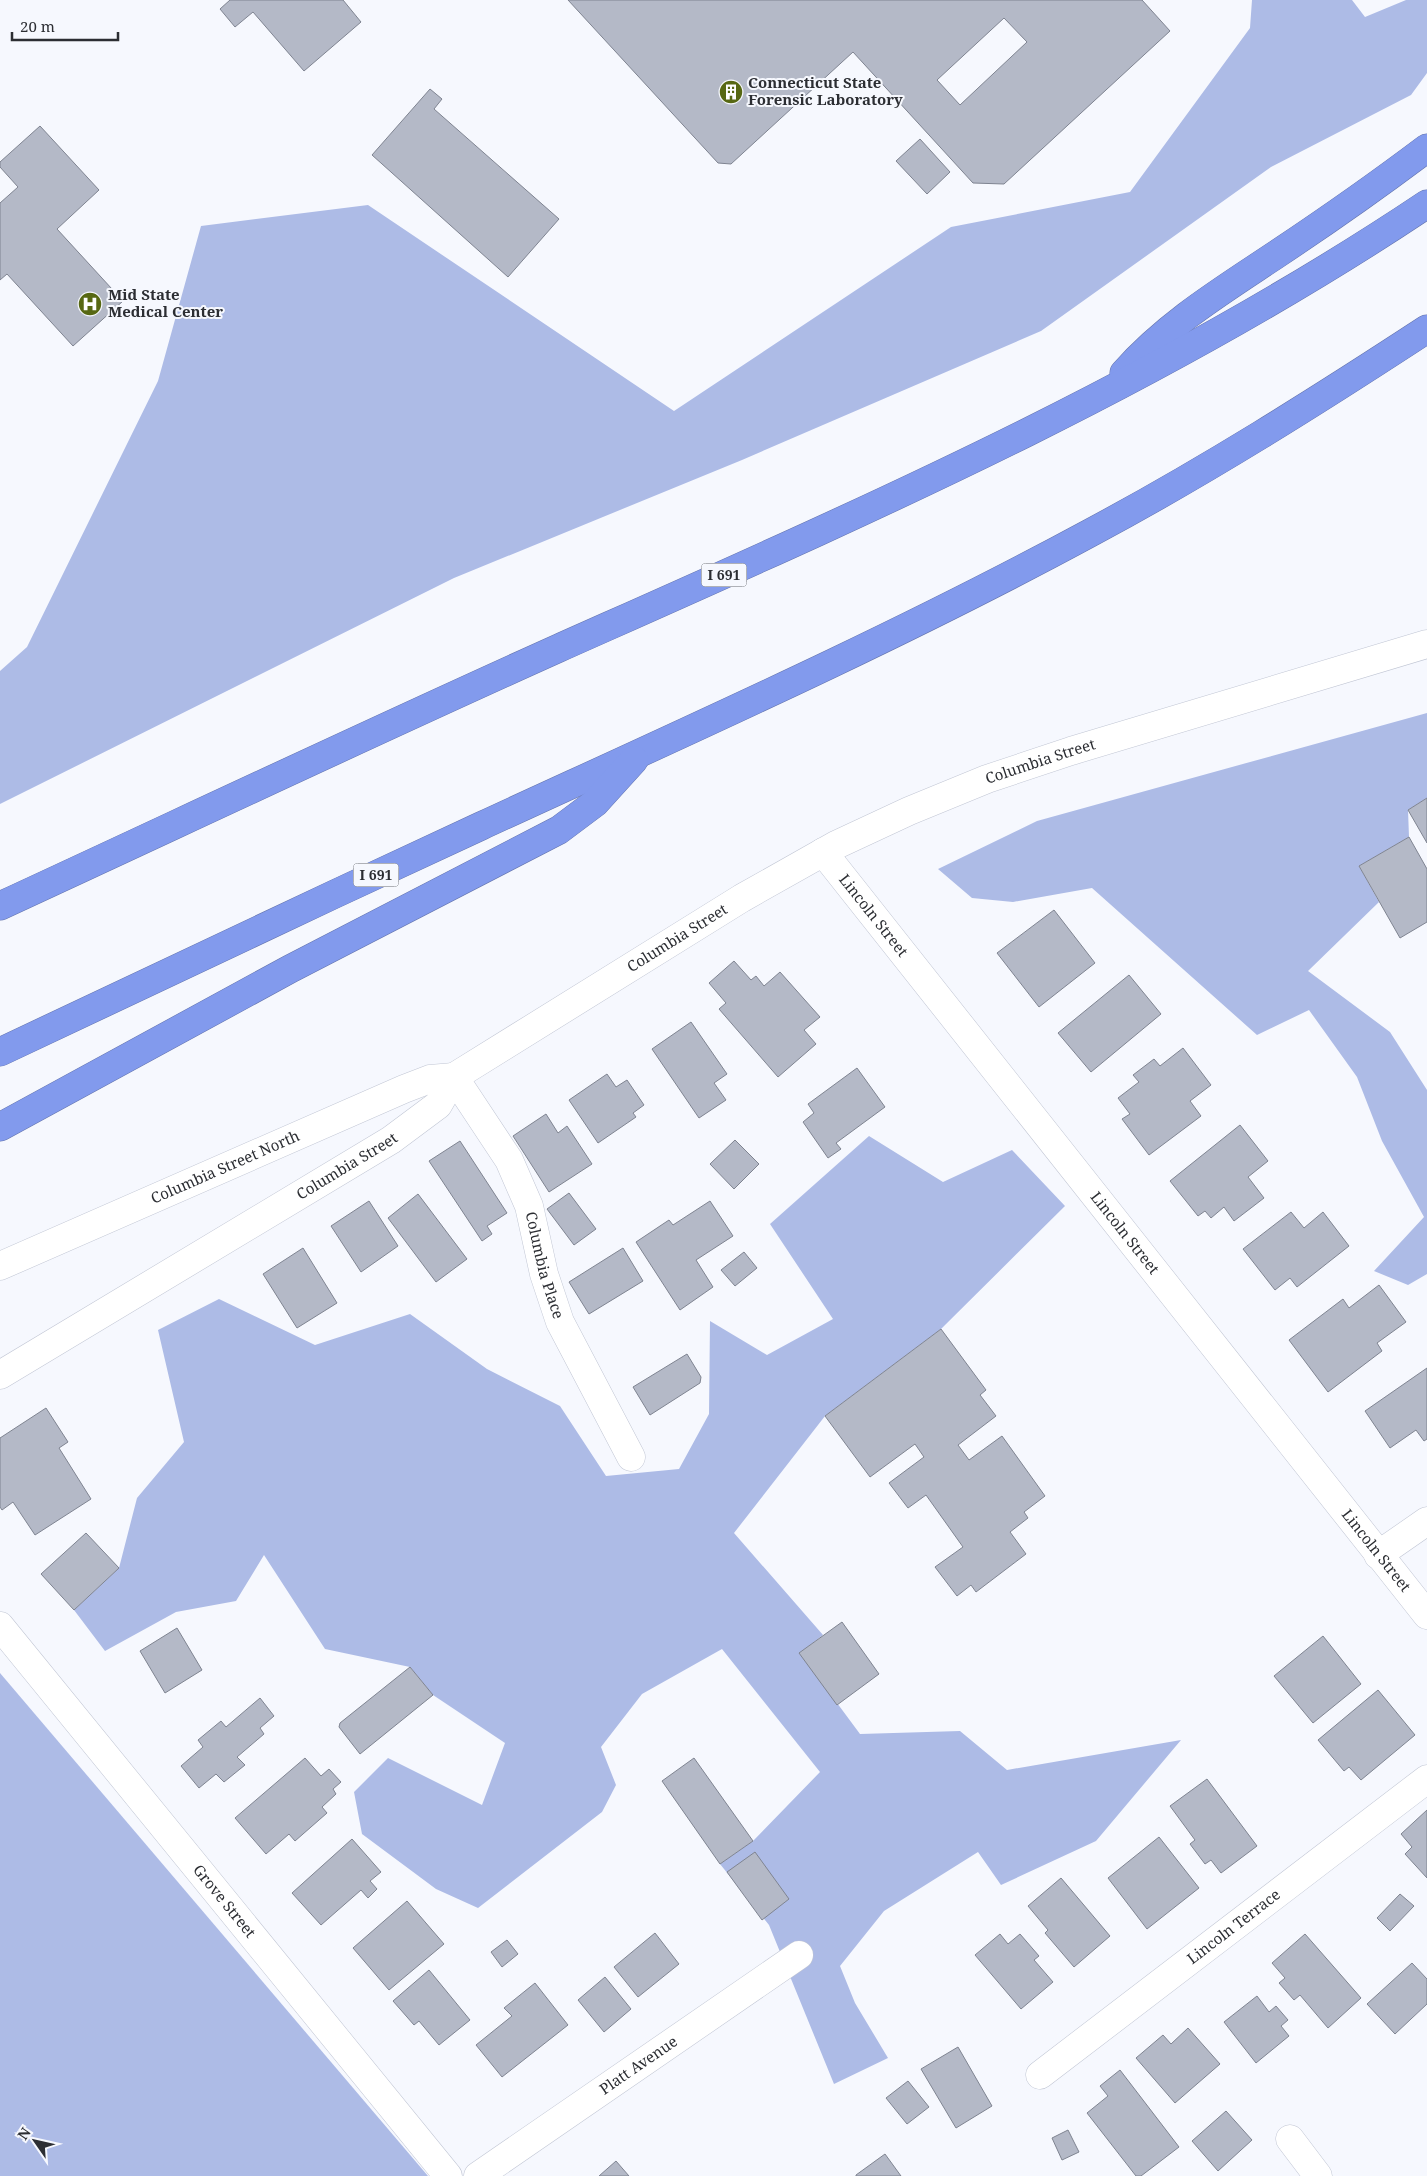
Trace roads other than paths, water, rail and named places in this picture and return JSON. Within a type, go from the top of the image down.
[{"type":"highway","points":[[1109,390],[1154,342],[1189,313],[1340,212],[1427,148]]},
{"type":"highway","name":"I 691","points":[[0,906],[484,682],[779,550],[1109,390],[1281,297],[1427,204]]},
{"type":"highway","name":"I 691","points":[[0,1052],[892,634],[1090,533],[1272,429],[1427,329]]},
{"type":"highway","points":[[0,1127],[290,969],[564,827],[595,803],[639,753]]},
{"type":"street","name":"Columbia Street","points":[[0,1375],[401,1133],[438,1105],[454,1077],[690,930],[823,852],[909,811],[1010,771],[1128,733],[1427,644]]},
{"type":"street","name":"Lincoln Street","points":[[823,852],[1427,1615]]},
{"type":"street","name":"Columbia Street North","points":[[0,1266],[404,1089],[430,1080],[454,1077]]},
{"type":"street","name":"Columbia Place","points":[[454,1077],[509,1160],[529,1206],[544,1274],[560,1322],[631,1457]]},
{"type":"street","points":[[1378,1555],[1427,1520]]},
{"type":"street","name":"Grove Street","points":[[0,1626],[202,1870],[448,2176]]},
{"type":"street","name":"Lincoln Terrace","points":[[1040,2075],[1427,1779]]},
{"type":"street","name":"Platt Avenue","points":[[478,2176],[799,1955]]},
{"type":"street","points":[[1290,2139],[1318,2176]]},
{"type":"place","name":"Connecticut State Forensic Laboratory","points":[[731,92]]},
{"type":"place","name":"Mid State Medical Center","points":[[90,304]]}]
